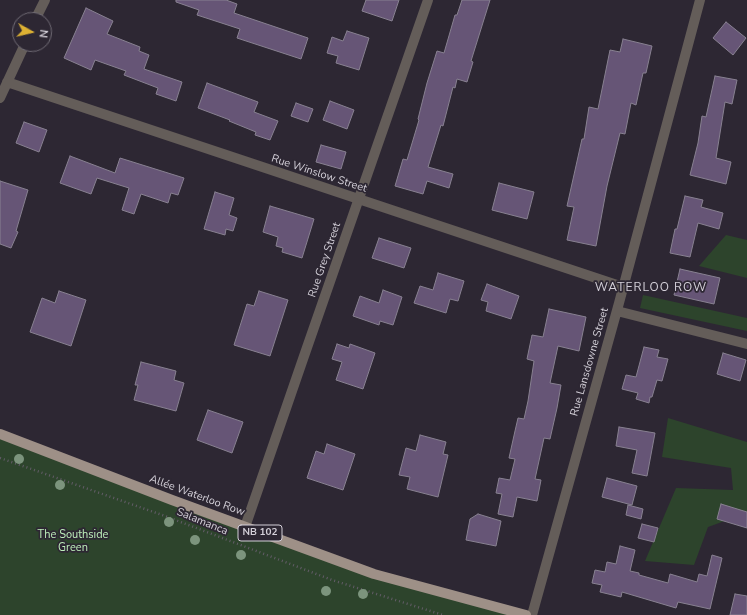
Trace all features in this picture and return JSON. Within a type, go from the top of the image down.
[{"type":"main road","name":"Allée Waterloo Row","points":[[0,434],[178,503],[374,574],[526,615]]},
{"type":"street","points":[[40,12],[45,0]]},
{"type":"street","name":"Rue Grey Street","points":[[246,527],[428,0]]},
{"type":"street","name":"Rue Lansdowne Street","points":[[532,615],[617,311],[700,0]]},
{"type":"street","points":[[0,98],[21,52]]},
{"type":"street","name":"Rue Winslow Street","points":[[7,82],[358,200],[623,286]]},
{"type":"street","points":[[617,311],[747,344]]},
{"type":"path","name":"Salamanca","points":[[0,458],[165,516],[332,580],[443,615]]},
{"type":"green space","points":[[726,235],[747,240],[747,278],[699,266]]},
{"type":"green space","points":[[643,295],[747,318],[747,331],[640,308]]},
{"type":"green space","points":[[668,418],[747,442],[747,513],[708,527],[694,565],[645,561],[676,488],[733,490],[731,468],[662,457]]},
{"type":"green space","name":"The Southside Green","points":[[0,434],[374,574],[526,615],[0,615]]},
{"type":"building","points":[[176,0],[226,0],[237,4],[234,13],[308,38],[301,59],[237,38],[240,29],[197,15],[199,10],[176,2]]},
{"type":"building","points":[[366,0],[399,0],[392,21],[362,11]]},
{"type":"building","points":[[462,0],[490,0],[471,61],[473,62],[467,82],[457,79],[455,88],[453,87],[443,126],[441,125],[428,167],[453,174],[449,188],[427,181],[423,194],[395,186],[403,159],[407,160],[437,51],[444,53],[455,15],[457,15]]},
{"type":"building","points":[[86,8],[113,21],[107,34],[140,47],[139,51],[149,55],[144,69],[182,82],[176,101],[156,94],[158,88],[124,75],[126,71],[95,60],[91,70],[64,58]]},
{"type":"building","points":[[726,22],[746,38],[733,55],[713,38]]},
{"type":"building","points":[[347,31],[369,38],[359,70],[336,63],[338,56],[327,53],[332,37],[343,41]]},
{"type":"building","points":[[623,39],[652,46],[646,73],[643,73],[636,105],[631,103],[625,134],[620,133],[607,186],[596,246],[567,240],[574,207],[567,206],[582,139],[584,139],[589,107],[598,109],[610,50],[620,52]]},
{"type":"building","points":[[715,76],[737,80],[732,104],[725,102],[716,158],[731,162],[726,184],[690,175],[698,143],[702,116],[706,117]]},
{"type":"building","points":[[207,83],[258,102],[254,112],[278,121],[270,140],[255,135],[256,132],[229,121],[230,120],[198,108]]},
{"type":"building","points":[[330,101],[354,110],[347,129],[323,120]]},
{"type":"building","points":[[296,103],[313,109],[308,122],[291,116]]},
{"type":"building","points":[[24,122],[47,130],[39,152],[16,143]]},
{"type":"building","points":[[321,145],[346,152],[341,169],[316,162]]},
{"type":"building","points":[[70,156],[115,173],[120,158],[184,178],[178,195],[171,193],[168,203],[141,194],[134,214],[122,210],[129,188],[97,178],[91,194],[60,183]]},
{"type":"building","points":[[0,181],[28,190],[16,231],[18,232],[11,248],[0,244]]},
{"type":"building","points":[[499,183],[534,192],[527,219],[492,210]]},
{"type":"building","points":[[215,192],[234,198],[229,215],[237,218],[233,231],[226,229],[225,235],[204,229]]},
{"type":"building","points":[[685,196],[703,200],[701,207],[723,213],[719,229],[698,223],[690,257],[670,253],[675,229],[677,229]]},
{"type":"building","points":[[270,206],[314,219],[302,258],[282,252],[283,248],[276,246],[278,237],[263,232]]},
{"type":"building","points":[[379,238],[411,248],[404,268],[372,258]]},
{"type":"building","points":[[680,269],[720,278],[714,304],[674,295]]},
{"type":"building","points":[[438,273],[464,281],[458,301],[450,299],[446,313],[414,303],[420,286],[433,290]]},
{"type":"building","points":[[487,284],[519,296],[511,319],[486,311],[488,302],[481,300]]},
{"type":"building","points":[[383,290],[402,297],[393,325],[380,321],[379,325],[353,316],[360,296],[379,303]]},
{"type":"building","points":[[59,291],[86,300],[71,346],[30,332],[42,298],[55,303]]},
{"type":"building","points":[[259,291],[288,300],[270,356],[234,345],[247,304],[254,306]]},
{"type":"building","points":[[549,309],[586,317],[579,351],[558,346],[550,383],[561,385],[550,439],[544,438],[535,479],[541,480],[537,501],[517,497],[513,517],[498,514],[502,494],[496,493],[499,478],[510,480],[515,459],[509,458],[515,431],[518,418],[524,419],[528,401],[534,361],[527,359],[532,335],[543,337]]},
{"type":"building","points":[[337,344],[349,348],[350,344],[375,353],[363,389],[336,380],[342,362],[332,359]]},
{"type":"building","points":[[644,347],[659,350],[657,357],[668,359],[662,381],[657,380],[649,403],[636,399],[638,393],[622,389],[626,375],[636,377]]},
{"type":"building","points":[[723,353],[746,360],[740,381],[717,374]]},
{"type":"building","points":[[141,362],[176,371],[174,380],[184,383],[176,411],[134,400],[138,385],[135,385]]},
{"type":"building","points":[[208,410],[243,422],[232,453],[197,440]]},
{"type":"building","points":[[619,427],[655,433],[647,476],[632,473],[637,450],[616,446]]},
{"type":"building","points":[[420,435],[446,442],[443,454],[448,455],[438,497],[407,489],[410,477],[399,475],[406,448],[416,451]]},
{"type":"building","points":[[327,444],[355,454],[343,490],[307,478],[316,451],[324,454]]},
{"type":"building","points":[[607,478],[637,486],[632,505],[602,497]]},
{"type":"building","points":[[721,504],[747,512],[747,528],[717,519]]},
{"type":"building","points":[[628,505],[643,509],[641,519],[626,515]]},
{"type":"building","points":[[478,514],[501,521],[496,546],[466,540],[470,519]]},
{"type":"building","points":[[642,524],[658,528],[654,542],[638,538]]},
{"type":"building","points":[[620,546],[635,550],[630,571],[668,583],[670,574],[697,582],[699,574],[707,576],[712,555],[722,558],[710,609],[678,602],[676,608],[622,592],[621,597],[600,592],[602,585],[592,583],[595,570],[605,572],[607,562],[616,564]]},
{"type":"building","points":[[735,594],[747,596],[747,615],[730,615]]},
{"type":"district","name":"WATERLOO ROW","points":[[651,288]]}]
